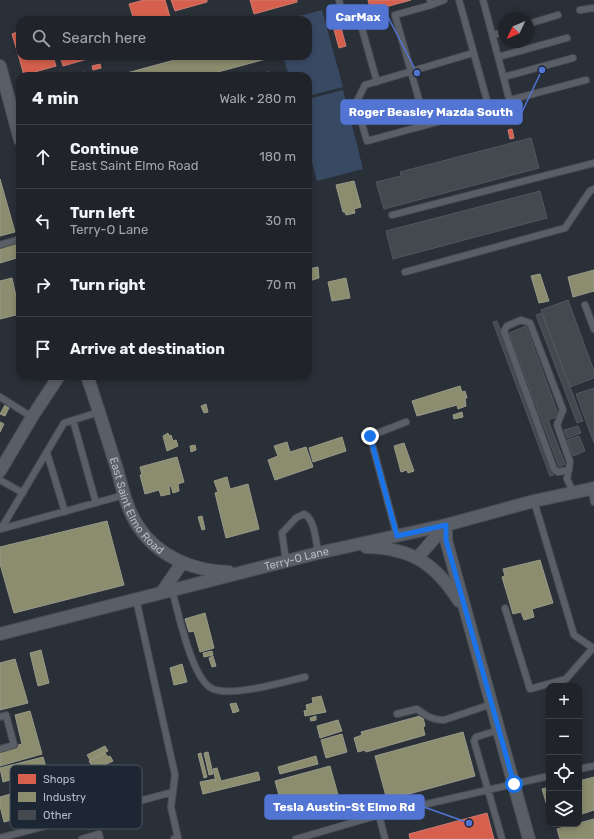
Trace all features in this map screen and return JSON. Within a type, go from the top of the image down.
[{"type":"street","points":[[0,66],[2,80],[16,127]]},
{"type":"street","points":[[0,471],[32,417],[56,380]]},
{"type":"street","name":"East Saint Elmo Road","points":[[89,380],[124,495],[138,526],[155,544],[182,563],[210,570],[244,572]]},
{"type":"street","name":"Terry-O Lane","points":[[0,634],[318,553],[446,525],[534,501],[592,488]]},
{"type":"street","points":[[418,557],[446,525]]},
{"type":"street","points":[[446,525],[446,540],[529,839]]},
{"type":"street","points":[[347,546],[386,547],[418,557],[434,570],[450,587],[466,614]]},
{"type":"street","points":[[167,591],[182,563]]},
{"type":"lane","points":[[338,0],[341,9],[359,18],[377,82]]},
{"type":"lane","points":[[426,125],[395,15],[431,2],[444,0]]},
{"type":"lane","points":[[459,0],[474,53],[489,108],[367,141],[356,104],[365,85],[474,53]]},
{"type":"lane","points":[[483,0],[515,121]]},
{"type":"lane","points":[[580,10],[594,8]]},
{"type":"lane","points":[[534,22],[558,15]]},
{"type":"lane","points":[[493,35],[498,34]]},
{"type":"lane","points":[[498,57],[567,38]]},
{"type":"lane","points":[[504,77],[573,58]]},
{"type":"lane","points":[[510,100],[586,80]]},
{"type":"lane","points":[[392,215],[594,163]]},
{"type":"lane","points":[[405,272],[565,228],[590,191],[594,189]]},
{"type":"lane","points":[[0,245],[16,241]]},
{"type":"lane","points":[[584,305],[594,329]]},
{"type":"lane","points":[[569,470],[558,472],[554,469],[504,331],[507,326],[521,320],[530,323],[563,410],[557,425],[570,462],[569,470],[567,479],[573,492]]},
{"type":"lane","points":[[0,398],[32,417]]},
{"type":"lane","points":[[99,412],[64,423],[1,529],[124,495]]},
{"type":"lane","points":[[73,420],[96,503]]},
{"type":"lane","points":[[397,536],[370,436],[406,422]]},
{"type":"lane","points":[[47,453],[65,512]]},
{"type":"lane","points":[[0,480],[23,493]]},
{"type":"lane","points":[[592,488],[594,502]]},
{"type":"lane","points":[[505,608],[530,689],[566,679],[593,648],[574,635],[534,501]]},
{"type":"lane","points":[[286,561],[282,533],[296,518],[304,514],[308,516],[311,522],[318,553]]},
{"type":"lane","points":[[167,591],[196,671],[204,683],[212,689],[229,692],[305,677]]},
{"type":"lane","points":[[136,599],[175,775],[172,807],[178,838],[174,839]]},
{"type":"lane","points":[[397,714],[417,708],[431,718],[444,720],[492,704]]},
{"type":"lane","points":[[0,717],[6,716],[14,745],[0,749]]},
{"type":"lane","points":[[499,730],[476,737],[474,741],[502,839]]},
{"type":"lane","points":[[582,768],[594,766]]},
{"type":"lane","points":[[296,839],[379,815],[546,777]]},
{"type":"lane","points":[[142,800],[173,792]]},
{"type":"lane","points":[[379,815],[385,839]]},
{"type":"lane","points":[[0,838],[34,829]]},
{"type":"lane","points":[[82,839],[99,834],[100,839]]},
{"type":"water","points":[[322,10],[343,87],[312,95],[312,72],[288,72],[284,60],[312,60],[312,16],[299,16]]},
{"type":"water","points":[[343,90],[363,169],[317,181],[312,162],[312,98]]},
{"type":"building: Shops","points":[[144,0],[165,0],[170,16],[133,16],[129,4]]},
{"type":"building: Shops","points":[[171,0],[207,0],[207,2],[175,11]]},
{"type":"building: Shops","points":[[250,0],[297,0],[297,2],[254,14]]},
{"type":"building: Shops","points":[[368,0],[411,0],[371,11]]},
{"type":"building: Shops","points":[[340,24],[346,46],[339,48],[333,26]]},
{"type":"building: Shops","points":[[16,32],[16,48],[12,34]]},
{"type":"building: Shops","points":[[20,60],[54,60],[56,66],[35,72],[23,72]]},
{"type":"building: Shops","points":[[61,60],[84,60],[63,66]]},
{"type":"building: Shops","points":[[100,64],[101,68],[93,70],[92,66]]},
{"type":"building: Shops","points":[[512,129],[514,138],[510,139],[508,130]]},
{"type":"building: Shops","points":[[487,813],[494,839],[410,839],[409,834]]},
{"type":"building: Industry","points":[[174,60],[262,60],[218,72],[131,72]]},
{"type":"building: Industry","points":[[0,179],[15,232],[0,236]]},
{"type":"building: Industry","points":[[354,181],[361,207],[354,209],[355,213],[346,215],[345,212],[343,212],[336,185]]},
{"type":"building: Industry","points":[[16,244],[16,258],[0,263],[0,248]]},
{"type":"building: Industry","points":[[318,267],[319,278],[312,280],[312,268]]},
{"type":"building: Industry","points":[[594,270],[594,291],[573,297],[568,277]]},
{"type":"building: Industry","points":[[540,274],[549,301],[539,303],[531,276]]},
{"type":"building: Industry","points":[[12,278],[16,296],[16,315],[0,319],[0,281]]},
{"type":"building: Industry","points":[[346,278],[350,298],[332,301],[328,282]]},
{"type":"building: Industry","points":[[460,386],[462,392],[465,391],[467,398],[465,398],[466,406],[458,409],[457,405],[417,416],[412,401]]},
{"type":"building: Industry","points":[[206,404],[208,412],[204,413],[201,406]]},
{"type":"building: Industry","points":[[5,405],[9,408],[5,416],[0,414]]},
{"type":"building: Industry","points":[[462,412],[463,417],[454,419],[453,415]]},
{"type":"building: Industry","points":[[0,422],[4,424],[0,432]]},
{"type":"building: Industry","points":[[168,433],[169,436],[171,435],[173,441],[176,440],[178,446],[167,451],[163,436]]},
{"type":"building: Industry","points":[[342,437],[346,451],[313,462],[309,448]]},
{"type":"building: Industry","points":[[287,442],[290,452],[306,447],[313,467],[275,480],[268,460],[278,456],[274,446]]},
{"type":"building: Industry","points":[[404,443],[414,471],[408,473],[407,470],[401,472],[394,446]]},
{"type":"building: Industry","points":[[195,445],[196,450],[191,452],[190,446]]},
{"type":"building: Industry","points":[[177,457],[184,482],[178,484],[179,491],[173,493],[171,486],[169,486],[170,494],[161,496],[159,490],[145,494],[140,475],[142,475],[140,467]]},
{"type":"building: Industry","points":[[227,477],[230,489],[248,484],[259,529],[226,538],[215,493],[218,492],[214,481]]},
{"type":"building: Industry","points":[[202,516],[205,529],[202,530],[198,517]]},
{"type":"building: Industry","points":[[107,521],[124,585],[14,613],[0,564],[0,547]]},
{"type":"building: Industry","points":[[540,560],[553,603],[532,609],[534,617],[524,620],[521,612],[513,614],[502,577],[505,576],[503,569]]},
{"type":"building: Industry","points":[[205,613],[214,648],[200,652],[194,631],[189,632],[185,619]]},
{"type":"building: Industry","points":[[41,650],[49,683],[38,686],[30,653]]},
{"type":"building: Industry","points":[[212,651],[213,655],[204,657],[203,653]]},
{"type":"building: Industry","points":[[213,656],[216,666],[212,667],[209,658]]},
{"type":"building: Industry","points":[[15,659],[28,703],[0,710],[0,663]]},
{"type":"building: Industry","points":[[182,664],[187,682],[174,685],[170,668]]},
{"type":"building: Industry","points":[[321,696],[326,712],[305,716],[304,711],[307,710],[306,705],[313,703],[312,698]]},
{"type":"building: Industry","points":[[236,703],[239,711],[233,713],[230,704]]},
{"type":"building: Industry","points":[[30,711],[42,754],[0,766],[0,750],[22,744],[15,715]]},
{"type":"building: Industry","points":[[316,716],[316,720],[311,721],[310,718]]},
{"type":"building: Industry","points":[[420,716],[420,718],[423,717],[425,735],[366,752],[365,750],[358,752],[354,738],[362,735],[361,732]]},
{"type":"building: Industry","points":[[338,720],[342,731],[320,738],[317,726]]},
{"type":"building: Industry","points":[[463,732],[475,776],[387,800],[375,756]]},
{"type":"building: Industry","points":[[342,734],[347,752],[326,758],[321,740]]},
{"type":"building: Industry","points":[[105,746],[108,751],[90,760],[87,755]]},
{"type":"building: Industry","points":[[208,752],[213,774],[209,775],[204,753]]},
{"type":"building: Industry","points":[[105,753],[108,757],[110,756],[113,761],[104,765],[91,765],[89,761]]},
{"type":"building: Industry","points":[[201,753],[207,777],[204,778],[198,754]]},
{"type":"building: Industry","points":[[316,756],[318,764],[280,774],[278,767]]},
{"type":"building: Industry","points":[[43,757],[45,765],[12,765]]},
{"type":"building: Industry","points":[[10,765],[10,780],[3,782],[0,768]]},
{"type":"building: Industry","points":[[330,766],[340,802],[285,817],[275,781]]},
{"type":"building: Industry","points":[[217,768],[221,781],[258,772],[260,780],[203,794],[200,782],[215,779],[216,782],[213,769]]},
{"type":"building: Industry","points":[[594,777],[594,810],[582,814],[582,791],[582,780]]},
{"type":"building: Industry","points":[[546,788],[546,802],[542,789]]},
{"type":"building: Industry","points":[[10,794],[10,820],[4,822],[0,806],[0,797]]},
{"type":"building: Industry","points":[[594,819],[594,839],[560,839],[557,829],[564,827],[582,827],[582,822]]},
{"type":"building: Other","points":[[531,138],[539,168],[384,209],[376,182],[401,176],[400,172]]},
{"type":"building: Other","points":[[540,191],[547,218],[393,259],[386,231]]},
{"type":"building: Other","points":[[568,300],[594,371],[594,378],[570,387],[541,310]]},
{"type":"building: Other","points":[[542,313],[583,421],[577,423],[536,315]]},
{"type":"building: Other","points":[[497,321],[554,475],[550,476],[493,322]]},
{"type":"building: Other","points":[[526,326],[559,416],[548,420],[565,464],[559,467],[509,333]]},
{"type":"building: Other","points":[[594,388],[594,443],[576,394]]},
{"type":"building: Other","points":[[578,426],[581,433],[567,438],[564,430]]},
{"type":"building: Other","points":[[579,436],[585,451],[573,456],[567,440]]},
{"type":"place","name":"Roger Beasley Mazda South","points":[[542,70]]},
{"type":"place","name":"CarMax","points":[[417,73]]},
{"type":"place","name":"Tesla Austin-St Elmo Rd","points":[[469,823]]},
{"type":"route","points":[[370,436],[397,536],[446,525],[446,540],[514,784]]}]
